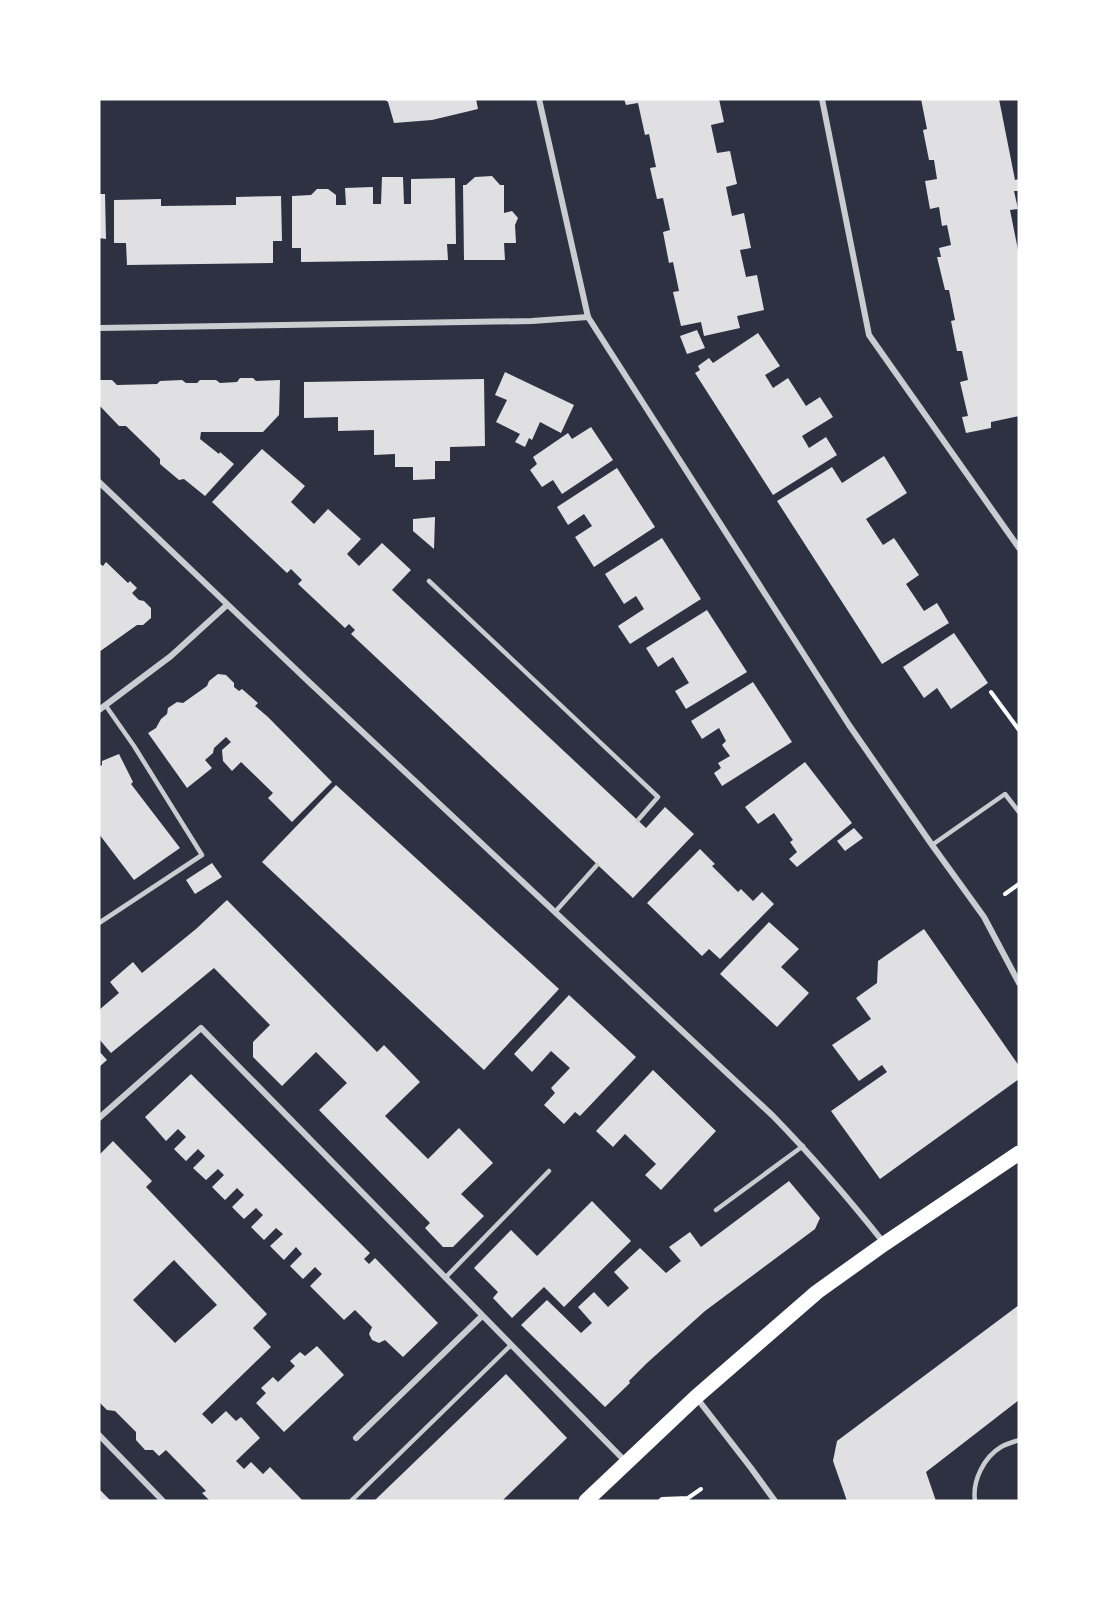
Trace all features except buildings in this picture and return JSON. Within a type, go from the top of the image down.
[{"type":"main road","points":[[586,1501],[696,1397],[818,1292],[884,1244],[1019,1154]]},
{"type":"street","points":[[538,99],[588,317],[849,725],[984,917],[1019,983]]},
{"type":"street","points":[[822,99],[869,335],[1019,548]]},
{"type":"street","points":[[99,328],[532,321],[588,317]]},
{"type":"street","points":[[99,482],[227,605],[773,1116],[859,1211],[884,1244]]},
{"type":"street","points":[[101,709],[171,656],[227,605]]},
{"type":"street","points":[[99,1118],[201,1028],[626,1462]]},
{"type":"street","points":[[356,1438],[482,1316]]},
{"type":"street","points":[[696,1397],[775,1501]]},
{"type":"street","points":[[99,1435],[163,1501]]},
{"type":"lane","points":[[429,581],[658,797],[638,820]]},
{"type":"lane","points":[[99,923],[202,855],[134,746],[101,709]]},
{"type":"lane","points":[[932,845],[1005,794],[1019,812]]},
{"type":"lane","points":[[555,912],[597,865]]},
{"type":"lane","points":[[716,1210],[802,1146]]},
{"type":"lane","points":[[445,1278],[549,1170]]},
{"type":"lane","points":[[351,1501],[511,1345]]},
{"type":"lane","points":[[975,1501],[974,1494],[978,1476],[987,1460],[1001,1447],[1019,1440]]},
{"type":"path","points":[[991,692],[1019,730]]},
{"type":"path","points":[[1005,894],[1019,884]]},
{"type":"path","points":[[660,1501],[688,1498],[700,1489]]}]
